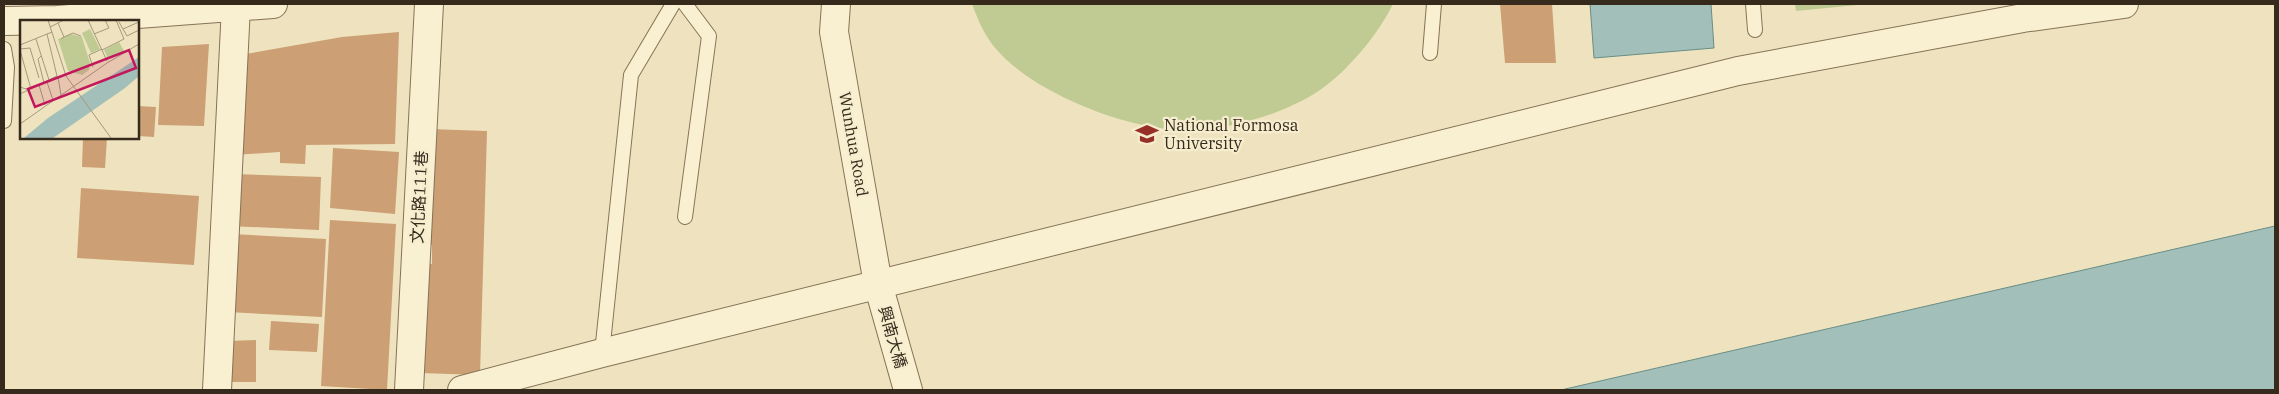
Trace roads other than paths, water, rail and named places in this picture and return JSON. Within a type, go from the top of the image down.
[{"type":"street","points":[[4,21],[58,12],[273,4]]},
{"type":"street","name":"文化路111巷","points":[[409,390],[429,4]]},
{"type":"street","name":"Wunhua Road","points":[[836,4],[834,32],[878,284]]},
{"type":"street","points":[[462,390],[602,353],[1738,71],[2023,18],[2124,4]]},
{"type":"street","points":[[217,390],[236,6]]},
{"type":"street","name":"興南大橋","points":[[878,284],[908,390]]},
{"type":"lane","points":[[602,353],[631,76],[673,4]]},
{"type":"lane","points":[[685,217],[709,36],[686,4]]},
{"type":"lane","points":[[1430,53],[1434,4]]},
{"type":"lane","points":[[1753,4],[1755,30]]},
{"type":"lane","points":[[4,49],[7,67],[4,122]]},
{"type":"water","points":[[1590,4],[1711,4],[1714,48],[1594,58]]},
{"type":"water","points":[[2275,226],[2275,390],[1561,390]]},
{"type":"place","name":"National Formosa University","points":[[1147,134]]}]
